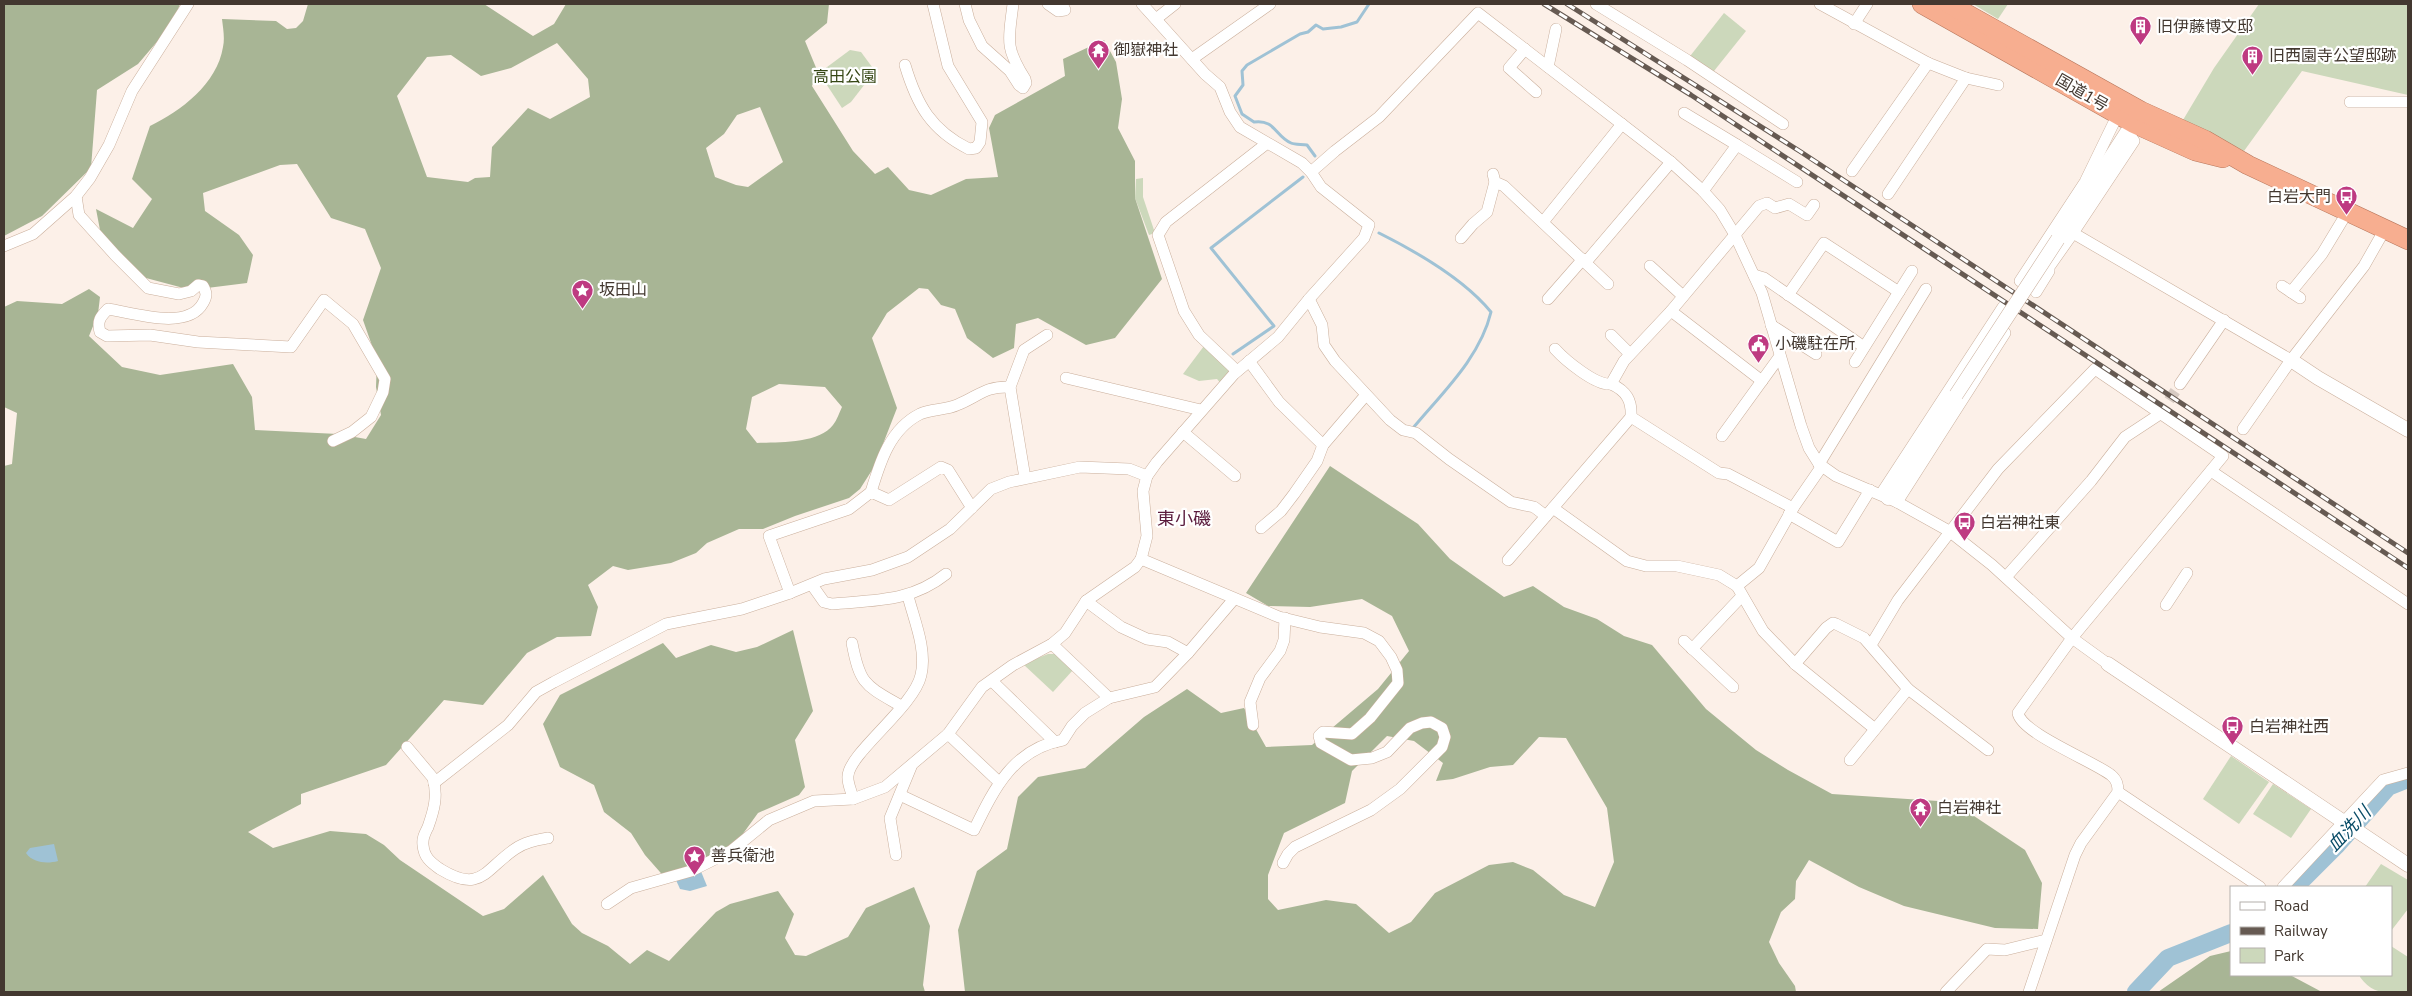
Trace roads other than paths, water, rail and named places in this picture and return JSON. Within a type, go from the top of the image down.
[{"type":"highway","name":"国道1号","points":[[1922,4],[2130,120],[2195,150],[2248,165],[2408,240]]},
{"type":"highway","name":"国道1号","points":[[1949,4],[2130,120]]},
{"type":"street","points":[[4,246],[33,234],[76,196],[90,178],[109,145],[132,91],[188,4]]},
{"type":"street","points":[[905,65],[912,90],[931,122],[947,137],[969,150],[976,148],[980,142],[982,122],[948,66],[933,4]]},
{"type":"street","points":[[965,4],[972,26],[982,46],[1010,71],[1023,88],[1026,86],[1025,78],[1011,52],[1008,38],[1013,4]]},
{"type":"street","points":[[1048,4],[1058,11],[1068,7]]},
{"type":"street","points":[[607,904],[631,888],[691,871],[723,855],[769,820],[814,801],[853,799],[885,787],[948,734],[963,715],[974,695],[1013,665],[1052,644],[1065,632],[1086,601],[1135,568],[1141,559],[1147,536],[1143,491],[1147,476],[1168,447],[1237,371],[1278,337],[1373,226],[1321,187],[1302,163],[1266,144],[1240,127],[1230,112],[1223,90],[1142,4]]},
{"type":"street","points":[[1156,19],[1175,4]]},
{"type":"street","points":[[1192,59],[1270,4]]},
{"type":"street","points":[[1596,4],[1687,60],[1783,124]]},
{"type":"street","points":[[1820,4],[1928,63],[1966,78],[1998,85]]},
{"type":"street","points":[[1854,24],[1867,4]]},
{"type":"street","points":[[1311,172],[1379,117],[1480,9],[1525,49],[1671,162],[1703,191],[1720,210],[1736,235],[1754,275],[1772,325],[1801,426],[1809,448],[1820,465],[1836,476],[1884,496],[1949,531],[2006,577],[2072,638],[2349,827],[2408,865]]},
{"type":"street","points":[[1548,67],[1556,29]]},
{"type":"street","points":[[1525,49],[1509,68],[1536,92]]},
{"type":"street","points":[[1852,171],[1928,63]]},
{"type":"street","points":[[1888,194],[1966,78]]},
{"type":"street","points":[[2350,102],[2408,102]]},
{"type":"street","points":[[1693,113],[1737,145],[1797,182]]},
{"type":"street","points":[[2036,292],[2049,271],[2049,267],[2134,141],[2130,120]]},
{"type":"street","points":[[1884,496],[1956,395],[2058,239],[2130,120]]},
{"type":"street","points":[[2020,281],[2085,182],[2130,120]]},
{"type":"street","points":[[1543,222],[1622,124]]},
{"type":"street","points":[[1237,371],[1199,335],[1184,311],[1158,235],[1166,222],[1266,144]]},
{"type":"street","points":[[1703,191],[1737,145]]},
{"type":"street","points":[[1549,294],[1584,261],[1671,162]]},
{"type":"street","points":[[1461,238],[1481,224],[1488,212],[1494,178],[1608,284]]},
{"type":"street","points":[[76,196],[79,215],[114,255],[148,288],[179,294],[191,291],[198,285],[203,286],[207,296],[200,309],[187,317],[170,320],[108,309],[100,316],[98,324],[100,332],[107,336],[150,335],[198,342],[291,347],[324,300],[353,324],[385,379],[383,392],[371,417],[363,425],[333,441]]},
{"type":"street","points":[[1611,384],[1630,354],[1671,311],[1759,206],[1767,204],[1775,208],[1789,204],[1809,213]]},
{"type":"street","points":[[2291,292],[2322,254],[2348,211]]},
{"type":"street","points":[[2243,429],[2291,360],[2364,266],[2385,229]]},
{"type":"street","points":[[2073,233],[2224,320],[2318,378],[2408,430]]},
{"type":"street","points":[[1788,295],[1824,243],[1898,292]]},
{"type":"street","points":[[1650,266],[1683,296]]},
{"type":"street","points":[[1855,362],[1912,271]]},
{"type":"street","points":[[1754,275],[1764,278],[1864,347]]},
{"type":"street","points":[[1733,687],[1688,645],[1759,568],[1791,511],[1926,289]]},
{"type":"street","points":[[1309,299],[1322,326],[1324,345],[1335,361],[1365,396],[1396,425],[1404,430],[1416,433],[1449,459],[1511,502],[1549,512],[1627,561],[1646,566],[1677,566],[1719,575],[1739,591],[1763,631],[1795,664],[1875,729]]},
{"type":"street","points":[[1884,496],[2003,307]]},
{"type":"street","points":[[1671,311],[1762,381]]},
{"type":"street","points":[[2180,384],[2215,337],[2224,320]]},
{"type":"street","points":[[1772,325],[1816,354]]},
{"type":"street","points":[[1631,417],[1719,473],[1728,474],[1791,511],[1838,542],[1884,496],[2005,332]]},
{"type":"street","points":[[1986,333],[1996,346]]},
{"type":"street","points":[[1025,478],[1010,387],[1024,350],[1047,335]]},
{"type":"street","points":[[1611,335],[1630,354]]},
{"type":"street","points":[[1508,560],[1631,417],[1632,404],[1617,387],[1591,378],[1555,349]]},
{"type":"street","points":[[1722,436],[1780,356]]},
{"type":"street","points":[[1250,362],[1279,402],[1323,445]]},
{"type":"street","points":[[1871,645],[1898,600],[1998,469],[2095,369],[2222,456],[2072,638],[2019,710],[2018,716],[2025,724],[2058,746],[2111,775],[2118,784],[2118,792],[2081,843],[2075,855],[2029,992]]},
{"type":"street","points":[[1066,378],[1202,410]]},
{"type":"street","points":[[790,593],[769,536],[849,509],[871,492],[886,450],[899,429],[921,414],[956,406],[993,386],[1010,387]]},
{"type":"street","points":[[1261,528],[1281,511],[1317,461],[1323,445],[1365,396]]},
{"type":"street","points":[[2006,577],[2091,481],[2126,437],[2160,414]]},
{"type":"street","points":[[1183,432],[1235,476]]},
{"type":"street","points":[[871,492],[889,500],[938,468],[943,467],[948,470],[972,508]]},
{"type":"street","points":[[434,783],[508,725],[529,699],[542,689],[666,624],[700,616],[742,610],[824,580],[872,570],[908,557],[950,529],[991,489],[1025,478],[1080,467],[1129,469],[1147,476]]},
{"type":"street","points":[[2211,471],[2408,604]]},
{"type":"street","points":[[1141,559],[1234,599],[1285,618],[1320,627],[1364,633],[1379,640],[1391,657],[1397,670],[1398,683],[1370,718],[1352,734],[1323,732],[1319,736],[1321,743],[1351,760],[1372,758],[1387,752],[1410,728],[1422,723],[1430,722],[1442,728],[1444,737],[1442,747],[1400,789],[1371,810],[1295,847],[1288,854],[1283,864]]},
{"type":"street","points":[[2166,605],[2188,573]]},
{"type":"street","points":[[812,585],[824,602],[832,604],[908,596],[926,589],[946,574]]},
{"type":"street","points":[[853,799],[848,776],[855,760],[918,683],[924,658],[908,596]]},
{"type":"street","points":[[900,796],[974,830],[999,782],[1022,758],[1063,740],[1072,726],[1085,713],[1109,698],[1155,687],[1188,654],[1234,599]]},
{"type":"street","points":[[1086,601],[1121,627],[1147,639],[1168,642],[1188,654]]},
{"type":"street","points":[[1253,725],[1250,702],[1260,678],[1280,651],[1284,640],[1285,618]]},
{"type":"street","points":[[1795,664],[1833,623],[1864,638],[1908,689],[1988,750]]},
{"type":"street","points":[[852,643],[858,670],[864,682],[901,706]]},
{"type":"street","points":[[1052,644],[1109,698]]},
{"type":"street","points":[[992,681],[1055,742]]},
{"type":"street","points":[[1850,760],[1908,689]]},
{"type":"street","points":[[948,734],[999,782]]},
{"type":"street","points":[[407,747],[433,778],[434,783],[436,802],[422,840],[424,853],[430,863],[458,879],[481,878],[516,848],[528,842],[548,838]]},
{"type":"street","points":[[896,855],[890,818],[911,765]]},
{"type":"street","points":[[2284,886],[2349,827],[2383,780],[2408,772]]},
{"type":"street","points":[[2118,792],[2259,886]]},
{"type":"street","points":[[1946,992],[1987,949],[2005,950],[2046,940]]},
{"type":"water","points":[[54,844],[58,861],[40,862],[32,859],[26,853],[30,848]]},
{"type":"water","name":"善兵衛池","points":[[700,869],[707,886],[690,891],[680,889],[676,880]]},
{"type":"waterway","points":[[1315,156],[1307,145],[1291,143],[1271,125],[1254,122],[1242,114],[1235,96],[1243,85],[1242,71],[1247,65],[1300,34],[1308,32],[1316,25],[1323,29],[1341,27],[1357,22],[1369,4]]},
{"type":"waterway","points":[[1233,354],[1274,326],[1211,248],[1303,177]]},
{"type":"waterway","points":[[1379,233],[1439,267],[1467,288],[1491,312],[1486,329],[1469,360],[1448,388],[1413,428]]},
{"type":"waterway","name":"血洗川","points":[[2296,886],[2336,846],[2388,787],[2408,779]]},
{"type":"waterway","name":"血洗川","points":[[2136,992],[2168,958],[2230,933]]},
{"type":"tunnel","points":[[2160,414],[2180,384]]},
{"type":"railway","points":[[1544,4],[1691,95],[2408,568]]},
{"type":"railway","points":[[1567,4],[1801,152],[2408,553]]},
{"type":"place","name":"旧伊藤博文邸","points":[[2141,46]]},
{"type":"place","name":"御嶽神社","points":[[1098,69]]},
{"type":"place","name":"旧西園寺公望邸跡","points":[[2253,75]]},
{"type":"place","name":"白岩大門","points":[[2347,216]]},
{"type":"place","name":"坂田山","points":[[583,309]]},
{"type":"place","name":"小磯駐在所","points":[[1759,363]]},
{"type":"place","name":"白岩神社東","points":[[1964,542]]},
{"type":"place","name":"白岩神社西","points":[[2233,746]]},
{"type":"place","name":"白岩神社","points":[[1921,827]]},
{"type":"place","name":"善兵衛池","points":[[695,875]]},
{"type":"district","name":"東小磯","points":[[1184,519]]},
{"type":"park label","name":"高田公園","points":[[845,77]]}]
